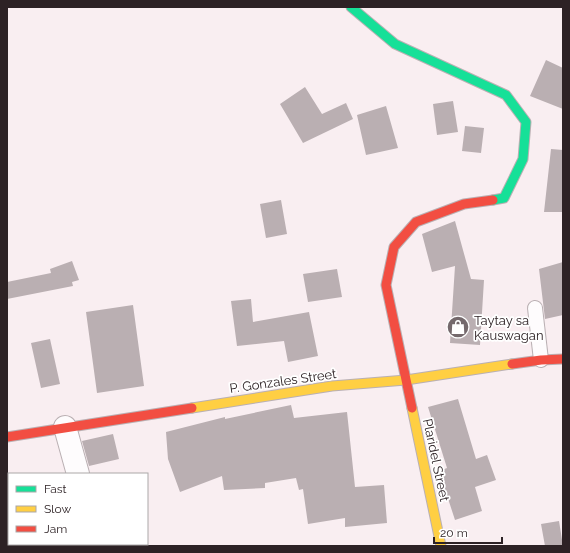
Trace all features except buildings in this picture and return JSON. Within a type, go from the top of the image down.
[{"type":"street","name":"Plaridel Street","points":[[351,7],[395,44],[506,95],[526,122],[523,159],[504,198],[464,204],[416,222],[394,247],[386,285],[440,546]]},
{"type":"street","name":"P. Gonzales Street","points":[[7,437],[332,386],[406,380],[541,360],[563,359]]},
{"type":"street","points":[[65,428],[78,473]]},
{"type":"lane","points":[[535,308],[541,360]]},
{"type":"traffic: fast","points":[[351,7],[395,44],[506,95],[526,122],[523,159],[504,198],[493,200]]},
{"type":"traffic: slow","points":[[192,408],[332,386],[406,380],[512,364]]},
{"type":"traffic: slow","points":[[412,408],[441,546]]},
{"type":"traffic: jam","points":[[412,408],[386,285],[394,247],[416,222],[464,204],[493,200]]},
{"type":"traffic: jam","points":[[512,364],[563,359]]},
{"type":"traffic: jam","points":[[7,437],[192,408]]},
{"type":"place","name":"Taytay sa Kauswagan","points":[[458,327]]}]
